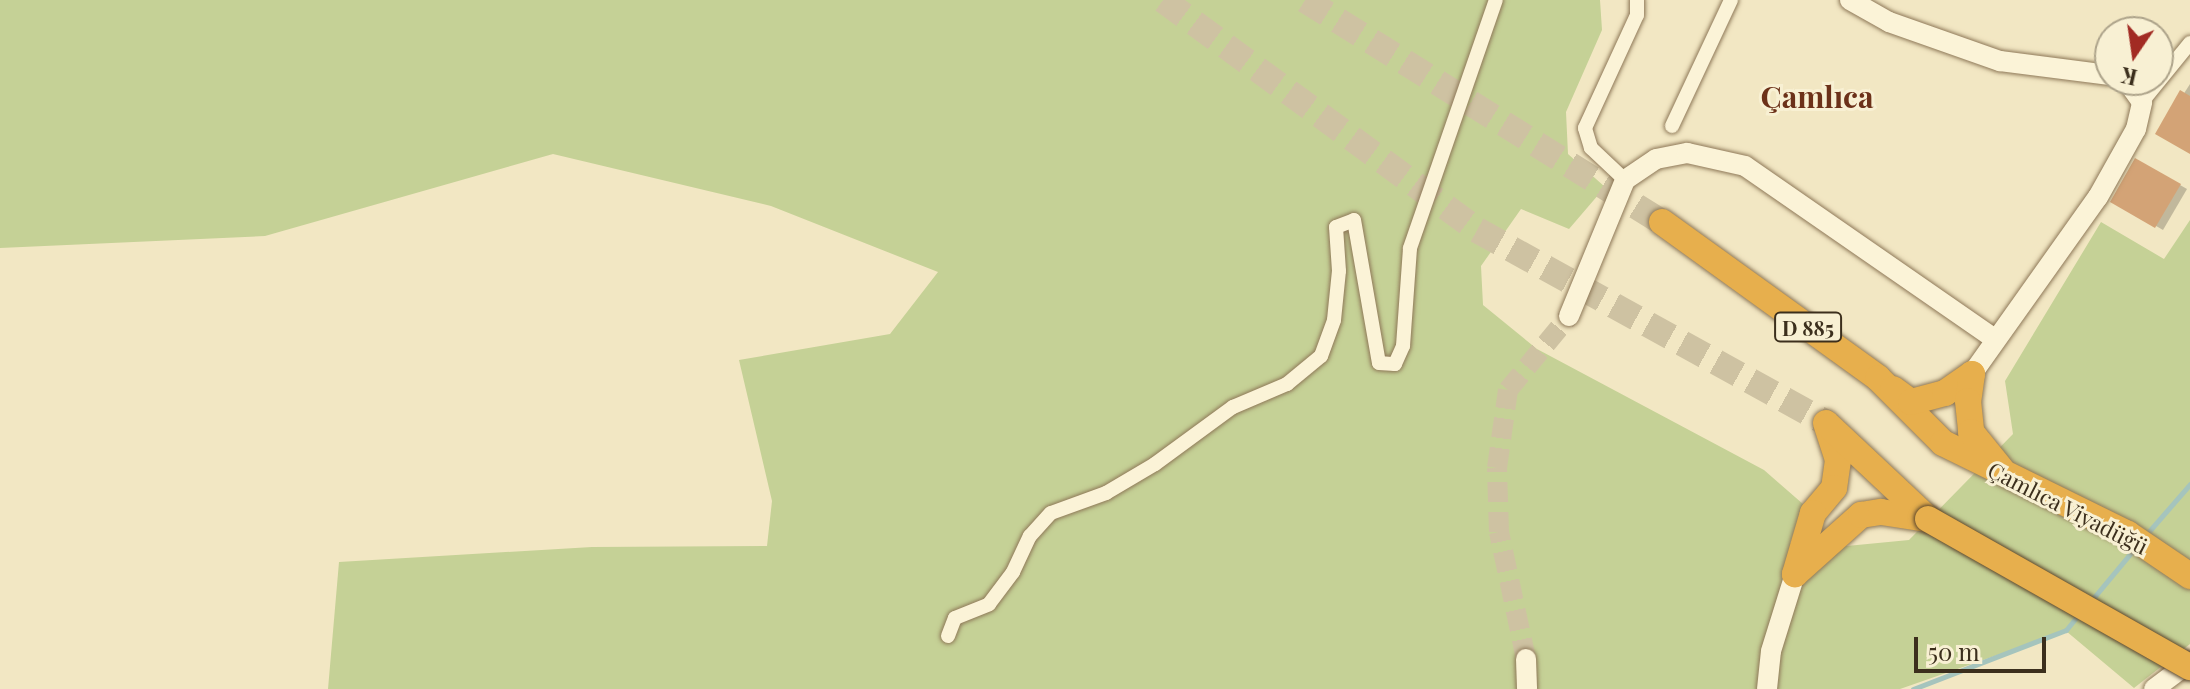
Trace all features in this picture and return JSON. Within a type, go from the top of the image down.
[{"type":"highway","name":"D 885","points":[[1662,222],[1878,378]]},
{"type":"highway","points":[[1878,378],[1911,402],[1945,393],[1972,374]]},
{"type":"highway","points":[[1972,374],[1968,401],[1971,432],[2005,475]]},
{"type":"highway","name":"Çamlıca Viyadüğü","points":[[1878,378],[1943,443],[2128,534],[2190,576]]},
{"type":"highway","points":[[1795,574],[1813,513],[1834,488],[1838,460],[1826,423],[1928,519],[2190,664]]},
{"type":"highway","points":[[1795,574],[1861,515],[1881,512],[1928,519]]},
{"type":"street","points":[[948,636],[955,618],[989,604],[1013,572],[1030,536],[1051,513],[1106,493],[1155,464],[1233,407],[1287,384],[1321,356],[1334,320],[1339,271],[1336,227],[1354,220],[1379,363],[1395,364],[1403,346],[1410,248],[1496,0]]},
{"type":"street","points":[[1625,180],[1591,148],[1585,128],[1637,15],[1637,0]]},
{"type":"street","points":[[1672,126],[1731,0]]},
{"type":"street","points":[[1850,0],[1889,22],[2000,61],[2094,73]]},
{"type":"street","points":[[1972,374],[2098,197],[2136,129],[2142,102],[2190,43]]},
{"type":"street","points":[[2138,96],[2142,102]]},
{"type":"street","points":[[1569,316],[1625,180],[1656,159],[1687,153],[1745,166],[1996,340]]},
{"type":"street","points":[[1767,689],[1771,651],[1795,574]]},
{"type":"street","points":[[1526,659],[1527,689]]},
{"type":"street","points":[[2154,689],[2190,664]]},
{"type":"green space","points":[[0,0],[1600,0],[1602,30],[1566,112],[1568,154],[1605,187],[1569,229],[1521,209],[1481,266],[1483,305],[1537,349],[1764,470],[1803,504],[1790,543],[1826,548],[1909,540],[2013,434],[2005,381],[2101,222],[2164,259],[2190,220],[2190,644],[2134,688],[2066,631],[1900,689],[328,689],[339,562],[592,547],[767,546],[772,501],[739,360],[890,334],[938,272],[771,206],[553,154],[265,236],[0,248]]},
{"type":"building","points":[[2180,90],[2190,96],[2190,154],[2155,134]]},
{"type":"building","points":[[2135,158],[2181,184],[2155,228],[2110,202]]},
{"type":"waterway","points":[[2144,537],[2190,484]]},
{"type":"waterway","points":[[2090,602],[2135,548]]},
{"type":"waterway","points":[[1913,689],[2066,630],[2078,615]]},
{"type":"tunnel","points":[[1163,0],[1477,230],[1826,423]]},
{"type":"tunnel","points":[[1305,0],[1662,222]]},
{"type":"tunnel","points":[[1526,659],[1499,532],[1497,468],[1508,390],[1569,316]]},
{"type":"district","name":"Çamlıca","points":[[1817,96]]}]
